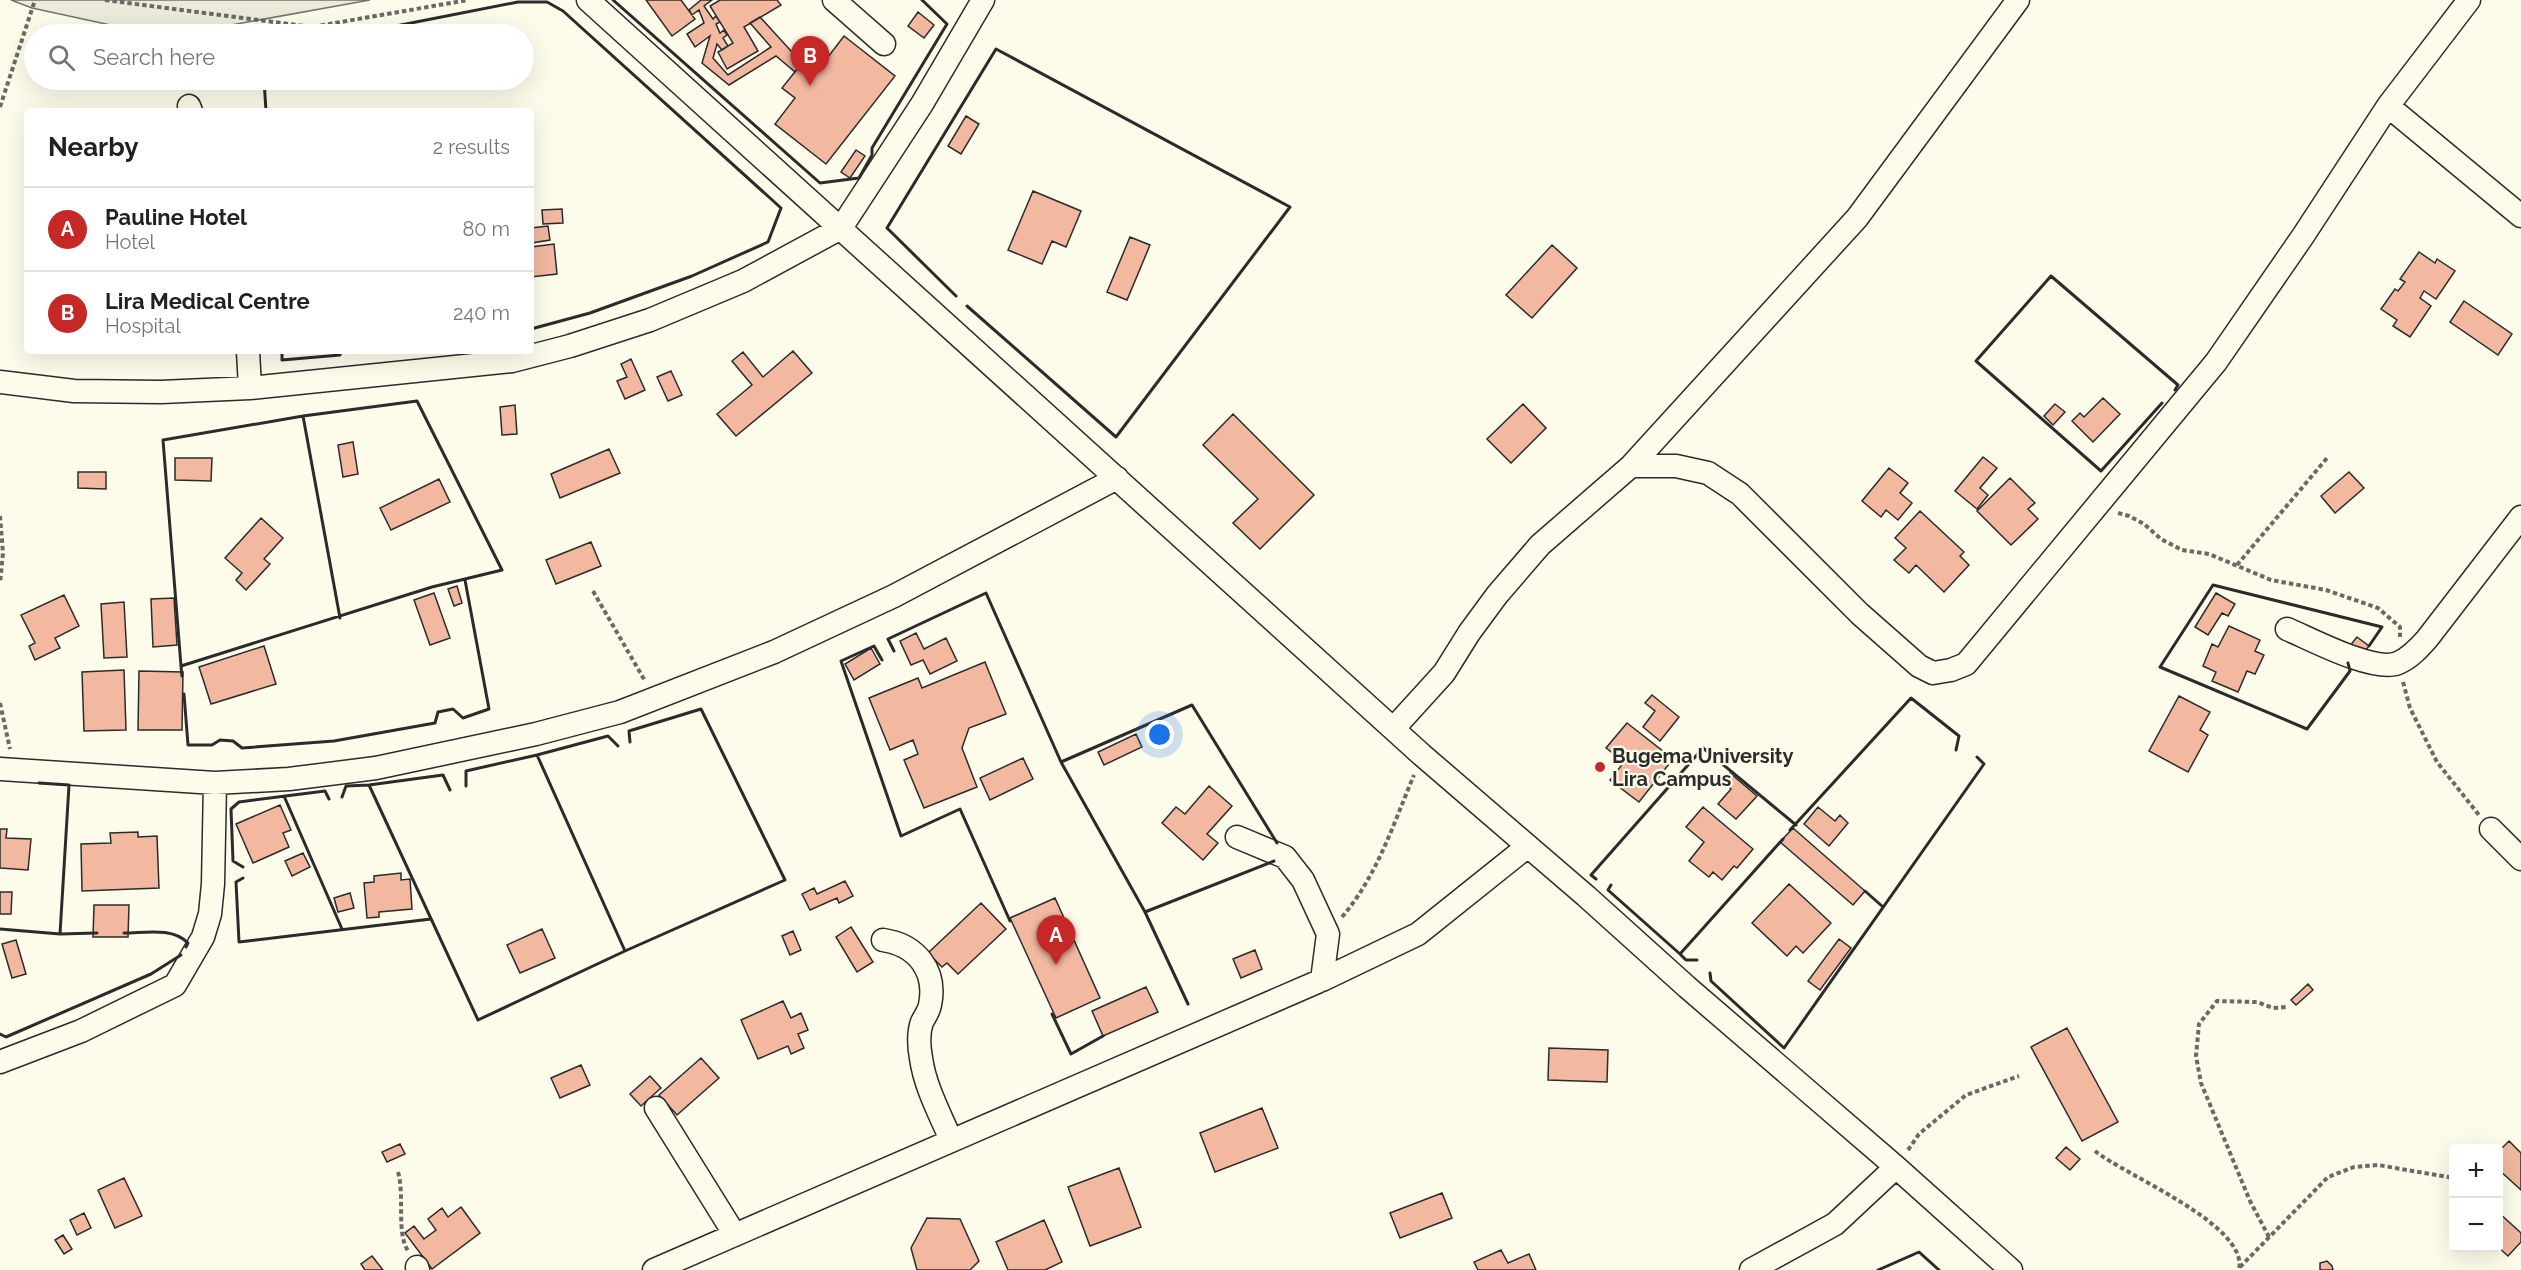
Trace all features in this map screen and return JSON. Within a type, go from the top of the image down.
[{"type":"street","points":[[588,0],[1422,755],[1896,1167],[2011,1270]]},
{"type":"street","points":[[834,0],[884,44]]},
{"type":"street","points":[[0,382],[74,391],[161,392],[250,388],[512,361],[570,346],[694,303],[743,281],[841,228],[922,104],[983,0]]},
{"type":"street","points":[[1394,728],[1444,673],[1497,594],[1540,545],[1631,466],[1857,218],[2018,0]]},
{"type":"street","points":[[1631,466],[1676,466],[1708,473],[1740,494],[1860,614],[1919,666],[1933,673],[1952,670],[1966,664],[2216,362],[2304,236],[2388,106],[2469,0]]},
{"type":"street","points":[[2388,106],[2521,216]]},
{"type":"street","points":[[248,354],[250,388]]},
{"type":"street","points":[[7,769],[215,783],[289,779],[376,768],[536,734],[620,712],[774,652],[894,597],[1117,478]]},
{"type":"street","points":[[2287,629],[2374,664],[2397,664],[2415,652],[2427,639],[2521,517]]},
{"type":"street","points":[[0,1062],[81,1031],[175,985],[203,937],[210,914],[213,884],[215,783]]},
{"type":"street","points":[[2491,830],[2521,859]]},
{"type":"street","points":[[1237,837],[1285,857],[1304,879],[1328,934],[1322,980]]},
{"type":"street","points":[[654,1270],[1322,980],[1418,934],[1528,846]]},
{"type":"street","points":[[884,940],[900,942],[907,946],[926,968],[932,988],[930,1008],[920,1030],[921,1058],[930,1092],[951,1140]]},
{"type":"street","points":[[656,1108],[735,1235]]},
{"type":"street","points":[[1751,1270],[1835,1224],[1896,1167]]},
{"type":"path","points":[[27,24],[35,0]]},
{"type":"path","points":[[105,0],[289,24]]},
{"type":"path","points":[[329,24],[468,0]]},
{"type":"path","points":[[0,107],[24,34]]},
{"type":"path","points":[[2237,565],[2327,458]]},
{"type":"path","points":[[2097,507],[2129,516],[2144,524],[2161,539],[2182,550],[2209,554],[2271,580],[2326,590],[2379,608],[2400,627],[2397,664],[2410,708],[2437,762],[2491,830]]},
{"type":"path","points":[[0,516],[3,553],[0,583]]},
{"type":"path","points":[[593,591],[655,699]]},
{"type":"path","points":[[0,703],[7,769]]},
{"type":"path","points":[[1328,934],[1360,896],[1374,872],[1422,755]]},
{"type":"path","points":[[2269,1237],[2250,1201],[2201,1083],[2196,1056],[2199,1024],[2217,1001],[2257,1002],[2273,1008],[2288,1007]]},
{"type":"path","points":[[1896,1167],[1919,1134],[1966,1095],[2019,1076]]},
{"type":"path","points":[[2095,1151],[2109,1162],[2216,1225],[2230,1240],[2238,1256],[2240,1269]]},
{"type":"path","points":[[2240,1269],[2328,1177],[2354,1167],[2378,1165],[2449,1177]]},
{"type":"path","points":[[398,1173],[402,1187],[401,1235],[418,1269]]},
{"type":"shaded area","points":[[11,0],[370,0],[237,24],[106,24],[32,8]]},
{"type":"building","points":[[646,0],[681,0],[695,19],[672,36]]},
{"type":"building","points":[[701,0],[712,0],[704,6],[713,19],[716,16],[720,22],[716,24],[720,33],[724,30],[727,35],[723,38],[728,46],[722,50],[717,44],[713,58],[728,75],[771,47],[750,23],[760,17],[802,63],[795,72],[776,56],[729,85],[702,63],[710,36],[695,47],[687,34],[704,23],[699,10],[692,15],[689,10]]},
{"type":"building","points":[[720,0],[777,0],[781,5],[744,27],[758,51],[727,69],[718,52],[733,43],[710,6]]},
{"type":"building","points":[[918,12],[934,25],[924,38],[908,26]]},
{"type":"building","points":[[844,36],[895,76],[826,164],[775,124],[795,98],[782,88],[812,50],[825,61]]},
{"type":"building","points":[[966,116],[979,124],[961,154],[948,146]]},
{"type":"building","points":[[856,150],[865,156],[850,178],[841,172]]},
{"type":"building","points":[[1033,191],[1081,211],[1066,247],[1052,241],[1042,264],[1008,250]]},
{"type":"building","points":[[562,209],[563,223],[543,224],[542,210]]},
{"type":"building","points":[[548,226],[550,240],[534,243],[534,228]]},
{"type":"building","points":[[1130,237],[1150,245],[1127,300],[1107,292]]},
{"type":"building","points":[[554,244],[557,274],[534,277],[534,247]]},
{"type":"building","points":[[1552,245],[1577,268],[1532,318],[1506,295]]},
{"type":"building","points":[[2419,252],[2435,263],[2437,259],[2455,271],[2436,299],[2424,291],[2420,298],[2431,306],[2410,337],[2393,326],[2397,320],[2381,309],[2395,289],[2398,291],[2405,282],[2400,279]]},
{"type":"building","points":[[2464,301],[2512,334],[2498,355],[2450,322]]},
{"type":"building","points":[[793,351],[812,373],[736,436],[717,414],[752,385],[732,361],[743,352],[763,377]]},
{"type":"building","points":[[631,359],[645,390],[625,399],[617,381],[627,377],[621,364]]},
{"type":"building","points":[[671,371],[682,395],[668,401],[657,377]]},
{"type":"building","points":[[2103,398],[2120,414],[2093,442],[2072,421],[2080,413],[2084,417]]},
{"type":"building","points":[[1523,404],[1546,428],[1511,463],[1487,439]]},
{"type":"building","points":[[2055,404],[2065,412],[2053,425],[2044,416]]},
{"type":"building","points":[[515,405],[517,434],[502,435],[500,407]]},
{"type":"building","points":[[1233,414],[1314,495],[1260,549],[1233,523],[1258,499],[1203,445]]},
{"type":"building","points":[[353,442],[358,474],[343,477],[338,445]]},
{"type":"building","points":[[609,449],[620,473],[560,498],[551,474]]},
{"type":"building","points":[[1983,457],[1997,468],[1980,488],[1988,495],[1977,509],[1955,491]]},
{"type":"building","points":[[175,458],[212,458],[211,481],[175,480]]},
{"type":"building","points":[[1889,468],[1908,483],[1900,493],[1912,503],[1898,520],[1886,510],[1881,517],[1862,501]]},
{"type":"building","points":[[78,472],[106,472],[106,489],[78,488]]},
{"type":"building","points":[[2349,472],[2364,488],[2335,513],[2321,496]]},
{"type":"building","points":[[2010,478],[2035,503],[2028,509],[2038,519],[2011,545],[1977,511]]},
{"type":"building","points":[[439,479],[450,502],[391,530],[380,508]]},
{"type":"building","points":[[1920,511],[1964,552],[1960,556],[1969,565],[1944,592],[1916,565],[1909,573],[1894,560],[1906,548],[1895,538]]},
{"type":"building","points":[[261,518],[283,538],[264,559],[270,564],[246,590],[236,580],[242,573],[225,558]]},
{"type":"building","points":[[591,542],[601,566],[556,584],[546,560]]},
{"type":"building","points":[[457,586],[462,603],[454,606],[448,589]]},
{"type":"building","points":[[434,593],[450,638],[430,645],[414,600]]},
{"type":"building","points":[[2216,593],[2235,604],[2228,616],[2222,613],[2208,635],[2195,627]]},
{"type":"building","points":[[64,595],[79,626],[55,638],[60,648],[35,660],[29,646],[35,643],[21,615]]},
{"type":"building","points":[[174,598],[177,645],[153,647],[151,599]]},
{"type":"building","points":[[124,602],[127,657],[104,658],[101,604]]},
{"type":"building","points":[[2229,626],[2260,640],[2255,651],[2264,655],[2255,674],[2247,671],[2238,692],[2212,681],[2216,672],[2203,666],[2212,644],[2218,647]]},
{"type":"building","points":[[916,633],[924,649],[946,638],[957,661],[930,674],[923,660],[911,665],[900,641]]},
{"type":"building","points":[[2357,637],[2369,646],[2361,657],[2349,647]]},
{"type":"building","points":[[264,646],[276,684],[211,704],[199,667]]},
{"type":"building","points":[[871,648],[880,664],[854,680],[845,664]]},
{"type":"building","points":[[985,662],[1006,714],[969,728],[962,748],[977,787],[924,808],[904,760],[918,754],[913,740],[890,750],[869,698],[918,678],[922,688]]},
{"type":"building","points":[[124,670],[126,730],[84,731],[82,672]]},
{"type":"building","points":[[139,671],[183,672],[182,730],[138,730]]},
{"type":"building","points":[[1652,695],[1679,717],[1660,741],[1643,727],[1655,711],[1645,703]]},
{"type":"building","points":[[2179,696],[2210,712],[2200,730],[2208,735],[2188,772],[2149,751]]},
{"type":"building","points":[[1627,723],[1673,759],[1639,802],[1610,780],[1624,762],[1606,748]]},
{"type":"building","points":[[1136,734],[1142,747],[1104,765],[1098,752]]},
{"type":"building","points":[[1023,758],[1033,779],[990,800],[980,778]]},
{"type":"building","points":[[1730,773],[1757,796],[1736,819],[1718,804],[1731,789],[1723,782]]},
{"type":"building","points":[[1209,786],[1232,806],[1207,834],[1218,843],[1203,860],[1162,823],[1176,807],[1185,814]]},
{"type":"building","points":[[280,805],[291,830],[283,833],[289,847],[253,863],[236,824]]},
{"type":"building","points":[[1703,807],[1753,849],[1737,868],[1734,866],[1722,880],[1713,872],[1709,877],[1689,861],[1704,842],[1686,827]]},
{"type":"building","points":[[1818,807],[1835,821],[1840,815],[1848,823],[1829,846],[1804,824]]},
{"type":"building","points":[[1793,828],[1865,891],[1853,905],[1780,842]]},
{"type":"building","points":[[0,829],[7,829],[6,838],[31,839],[28,870],[0,868]]},
{"type":"building","points":[[138,832],[138,837],[157,836],[159,888],[82,891],[81,844],[111,843],[110,833]]},
{"type":"building","points":[[303,853],[310,867],[292,876],[285,861]]},
{"type":"building","points":[[401,873],[401,880],[410,879],[412,909],[379,912],[379,917],[367,918],[364,883],[374,882],[374,876]]},
{"type":"building","points":[[845,881],[853,896],[839,903],[837,898],[810,910],[802,894],[814,888],[817,894]]},
{"type":"building","points":[[1789,884],[1831,923],[1803,953],[1796,946],[1787,956],[1752,923]]},
{"type":"building","points":[[0,892],[12,892],[11,914],[0,914]]},
{"type":"building","points":[[350,893],[354,908],[338,912],[334,898]]},
{"type":"building","points":[[1055,898],[1100,998],[1056,1018],[1010,918]]},
{"type":"building","points":[[981,903],[1006,929],[958,974],[947,963],[942,967],[928,953]]},
{"type":"building","points":[[94,905],[129,905],[128,937],[93,937]]},
{"type":"building","points":[[851,927],[873,962],[857,972],[836,937]]},
{"type":"building","points":[[542,929],[555,958],[520,973],[507,945]]},
{"type":"building","points":[[793,931],[801,950],[790,955],[782,936]]},
{"type":"building","points":[[1839,939],[1851,948],[1820,990],[1808,981]]},
{"type":"building","points":[[16,940],[26,974],[12,978],[2,944]]},
{"type":"building","points":[[1255,950],[1262,969],[1241,978],[1233,959]]},
{"type":"building","points":[[2308,984],[2313,990],[2296,1005],[2291,1000]]},
{"type":"building","points":[[1146,987],[1158,1012],[1103,1036],[1092,1011]]},
{"type":"building","points":[[783,1001],[791,1018],[801,1013],[808,1030],[798,1034],[804,1048],[791,1054],[788,1046],[758,1059],[741,1020]]},
{"type":"building","points":[[2067,1028],[2118,1122],[2082,1141],[2031,1047]]},
{"type":"building","points":[[1549,1048],[1608,1050],[1607,1082],[1548,1080]]},
{"type":"building","points":[[701,1058],[719,1078],[677,1115],[659,1095]]},
{"type":"building","points":[[581,1065],[590,1085],[560,1098],[551,1078]]},
{"type":"building","points":[[650,1076],[661,1088],[641,1106],[630,1094]]},
{"type":"building","points":[[1262,1108],[1278,1148],[1215,1172],[1200,1133]]},
{"type":"building","points":[[2509,1141],[2521,1153],[2521,1190],[2503,1174],[2503,1147]]},
{"type":"building","points":[[400,1144],[405,1154],[387,1162],[382,1152]]},
{"type":"building","points":[[2066,1147],[2080,1159],[2070,1170],[2056,1158]]},
{"type":"building","points":[[1119,1168],[1141,1227],[1090,1246],[1068,1187]]},
{"type":"building","points":[[124,1178],[142,1216],[115,1228],[98,1190]]},
{"type":"building","points":[[1442,1193],[1452,1218],[1400,1238],[1390,1213]]},
{"type":"building","points":[[461,1207],[480,1233],[432,1269],[405,1233],[414,1226],[424,1239],[436,1230],[428,1219],[442,1208],[448,1217]]},
{"type":"building","points":[[84,1213],[91,1228],[77,1235],[70,1220]]},
{"type":"building","points":[[2503,1217],[2521,1233],[2521,1242],[2508,1256],[2503,1252]]},
{"type":"building","points":[[927,1218],[960,1219],[979,1261],[970,1270],[917,1270],[911,1248]]},
{"type":"building","points":[[1044,1220],[1062,1262],[1045,1270],[1008,1270],[996,1242]]},
{"type":"building","points":[[63,1235],[72,1249],[64,1254],[55,1240]]},
{"type":"building","points":[[1501,1250],[1508,1263],[1529,1254],[1536,1270],[1478,1270],[1474,1262]]},
{"type":"building","points":[[372,1256],[383,1270],[365,1270],[361,1264]]},
{"type":"building","points":[[2327,1261],[2333,1270],[2320,1270],[2320,1263]]},
{"type":"wall","points":[[613,0],[820,183],[859,178],[872,155],[872,148],[947,24],[922,0]]},
{"type":"wall","points":[[406,24],[518,2],[547,2],[563,11],[781,208],[768,242],[692,276],[590,313],[534,328]]},
{"type":"wall","points":[[956,296],[887,228],[996,49],[1290,207],[1116,437],[967,306]]},
{"type":"wall","points":[[265,90],[266,108]]},
{"type":"wall","points":[[2162,403],[2101,471],[1976,361],[2051,276],[2178,385],[2175,390]]},
{"type":"wall","points":[[282,354],[282,360],[340,354]]},
{"type":"wall","points":[[181,666],[432,587],[502,570],[417,401],[303,416],[163,440],[181,666],[182,676]]},
{"type":"wall","points":[[303,416],[340,618]]},
{"type":"wall","points":[[184,694],[188,745],[212,745],[220,740],[233,741],[242,748],[334,741],[435,723],[438,712],[453,709],[463,718],[489,709],[465,580]]},
{"type":"wall","points":[[2348,663],[2350,671],[2307,729],[2160,667],[2213,585],[2382,627],[2369,646]]},
{"type":"wall","points":[[894,651],[888,639],[986,593],[1061,762],[1145,912],[1188,1004]]},
{"type":"wall","points":[[882,660],[874,646],[841,661],[901,836],[960,809],[1010,921]]},
{"type":"wall","points":[[1790,830],[1911,698],[1959,736],[1956,750]]},
{"type":"wall","points":[[1061,762],[1192,705],[1277,843]]},
{"type":"wall","points":[[618,746],[608,736],[537,755],[625,951],[785,880],[701,709],[629,731],[630,742]]},
{"type":"wall","points":[[1596,879],[1591,875],[1703,748],[1796,825]]},
{"type":"wall","points":[[466,786],[466,771],[537,755]]},
{"type":"wall","points":[[1710,973],[1711,981],[1784,1048],[1984,764],[1977,757]]},
{"type":"wall","points":[[342,797],[346,786],[443,775],[450,790]]},
{"type":"wall","points":[[0,929],[60,934],[69,785],[39,783]]},
{"type":"wall","points":[[369,785],[478,1020],[625,951]]},
{"type":"wall","points":[[243,867],[233,861],[231,809],[239,802],[325,791],[329,799]]},
{"type":"wall","points":[[284,796],[342,929]]},
{"type":"wall","points":[[1697,960],[1686,960],[1680,954],[1783,839]]},
{"type":"wall","points":[[1145,912],[1274,861]]},
{"type":"wall","points":[[243,878],[236,882],[239,942],[431,919]]},
{"type":"wall","points":[[1611,885],[1608,890],[1680,954]]},
{"type":"wall","points":[[1865,891],[1883,907]]},
{"type":"wall","points":[[60,934],[97,933]]},
{"type":"wall","points":[[124,933],[166,933],[182,938],[188,943],[186,947]]},
{"type":"wall","points":[[0,1034],[6,1037],[151,974],[181,955]]},
{"type":"wall","points":[[1052,1014],[1071,1054],[1103,1036]]},
{"type":"wall","points":[[1878,1270],[1919,1252],[1939,1270]]},
{"type":"place","name":"Lira Medical Centre","points":[[810,86]]},
{"type":"place","name":"Bugema University Lira Campus","points":[[1600,767]]},
{"type":"place","name":"Pauline Hotel","points":[[1056,965]]}]
